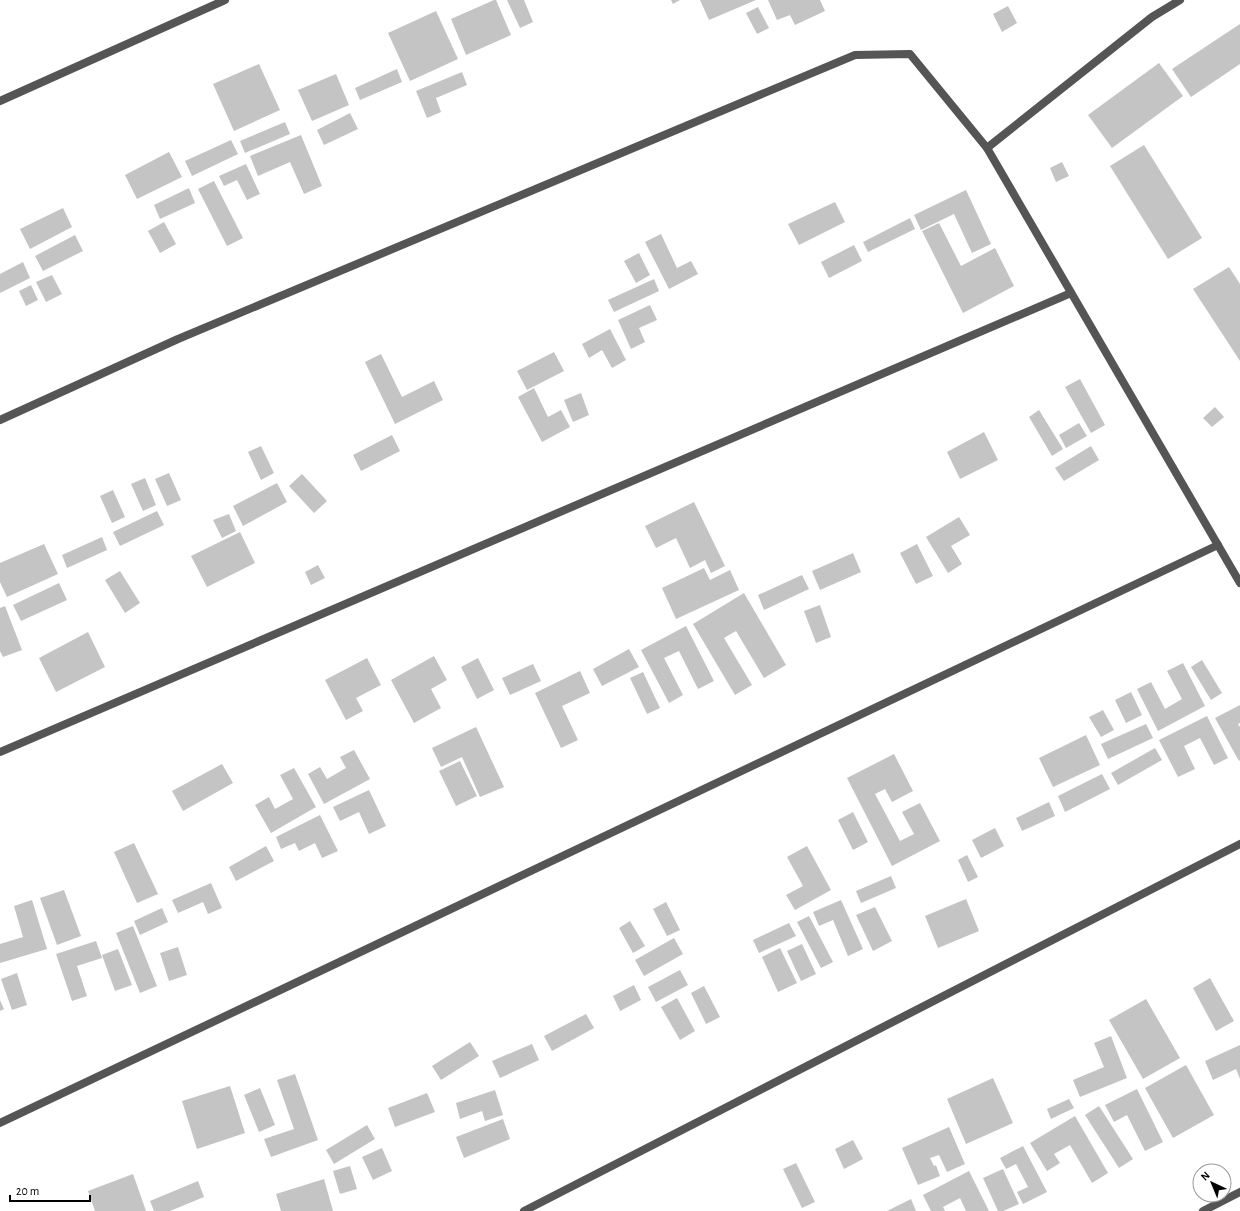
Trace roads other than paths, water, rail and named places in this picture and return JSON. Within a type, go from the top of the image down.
[{"type":"street","points":[[0,101],[225,0]]},
{"type":"street","points":[[987,148],[1152,17],[1180,0]]},
{"type":"street","points":[[0,420],[178,339],[855,55],[910,54],[987,148],[1240,584]]},
{"type":"street","points":[[0,752],[1071,293]]},
{"type":"street","points":[[0,1123],[1218,545]]},
{"type":"street","points":[[524,1211],[1240,844]]},
{"type":"street","points":[[1203,1211],[1240,1192]]}]
